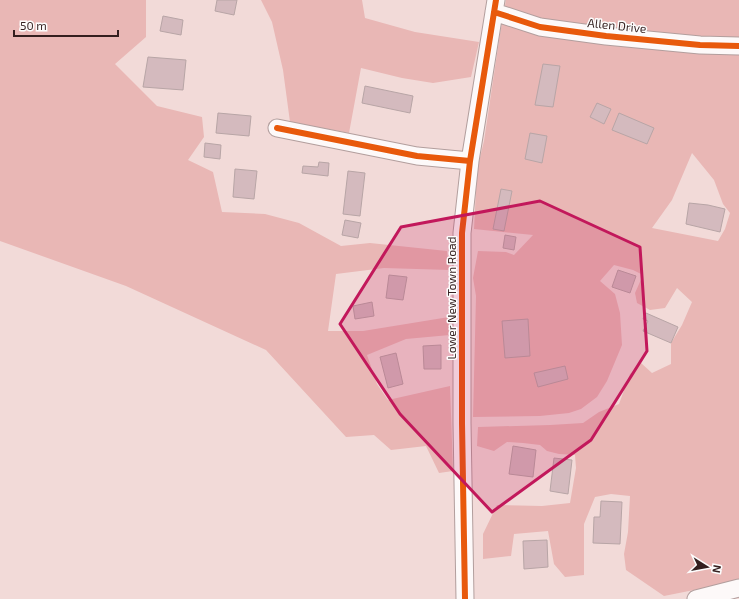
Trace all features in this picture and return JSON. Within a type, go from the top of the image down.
[{"type":"street","name":"Allen Drive","points":[[495,6],[540,27],[606,36],[700,45],[739,46]]},
{"type":"street","name":"Lower New Town Road","points":[[465,599],[462,423],[462,233],[470,161],[495,6]]},
{"type":"street","points":[[277,128],[417,156],[470,161]]},
{"type":"street","points":[[696,599],[739,588]]},
{"type":"highlighted area","points":[[540,201],[640,247],[647,351],[591,440],[492,512],[400,414],[340,324],[401,227]]},
{"type":"shaded area","points":[[0,0],[146,0],[146,37],[115,64],[157,106],[202,117],[204,137],[188,160],[213,172],[222,212],[265,214],[299,223],[341,246],[370,243],[447,251],[449,270],[384,268],[336,274],[328,331],[363,331],[449,317],[450,335],[406,339],[367,355],[377,384],[388,400],[450,386],[453,471],[439,473],[426,446],[391,450],[374,435],[346,437],[266,350],[126,286],[0,241]]},
{"type":"shaded area","points":[[261,0],[362,0],[365,18],[415,32],[479,42],[471,77],[433,83],[402,78],[361,68],[349,133],[290,122],[283,70],[272,22]]},
{"type":"shaded area","points":[[506,0],[739,0],[739,581],[664,596],[626,570],[624,554],[628,532],[630,496],[611,494],[595,497],[584,524],[584,575],[565,577],[554,564],[548,531],[514,534],[511,556],[483,559],[483,534],[497,505],[542,506],[570,503],[576,468],[575,455],[559,454],[547,451],[540,445],[507,442],[494,451],[477,446],[478,427],[583,423],[599,412],[619,404],[630,374],[641,363],[652,373],[671,364],[671,343],[682,325],[692,302],[677,288],[665,308],[650,310],[637,303],[635,293],[643,275],[633,270],[614,265],[600,281],[615,294],[620,313],[622,345],[607,381],[597,397],[581,409],[569,413],[540,416],[473,417],[476,296],[473,278],[478,251],[506,252],[514,255],[533,235],[474,229],[477,170],[484,141]],"holes":[[[692,153],[714,180],[723,204],[730,213],[725,229],[718,241],[652,228],[672,200]]]},
{"type":"building","points":[[217,0],[237,0],[234,15],[215,11]]},
{"type":"building","points":[[163,16],[183,20],[181,35],[160,31]]},
{"type":"building","points":[[148,57],[186,60],[183,90],[143,87]]},
{"type":"building","points":[[543,64],[560,66],[553,107],[535,105]]},
{"type":"building","points":[[365,86],[413,96],[410,113],[362,103]]},
{"type":"building","points":[[597,103],[611,109],[604,124],[590,117]]},
{"type":"building","points":[[218,113],[251,116],[249,136],[216,133]]},
{"type":"building","points":[[619,113],[654,128],[647,144],[612,130]]},
{"type":"building","points":[[530,133],[547,136],[542,163],[525,159]]},
{"type":"building","points":[[205,143],[221,145],[220,159],[204,157]]},
{"type":"building","points":[[319,162],[329,163],[328,176],[302,173],[303,166],[318,167]]},
{"type":"building","points":[[235,169],[257,171],[254,199],[233,197]]},
{"type":"building","points":[[348,171],[365,173],[360,216],[343,214]]},
{"type":"building","points":[[501,189],[512,191],[504,231],[493,229]]},
{"type":"building","points":[[689,203],[725,209],[720,232],[686,224]]},
{"type":"building","points":[[345,220],[361,223],[358,238],[342,235]]},
{"type":"building","points":[[505,235],[516,237],[514,250],[503,248]]},
{"type":"building","points":[[618,270],[636,276],[630,293],[612,287]]},
{"type":"building","points":[[389,275],[407,277],[403,300],[386,298]]},
{"type":"building","points":[[372,302],[374,316],[355,319],[353,306]]},
{"type":"building","points":[[646,313],[678,327],[671,343],[643,331],[648,321],[643,319]]},
{"type":"building","points":[[528,319],[530,356],[505,358],[502,321]]},
{"type":"building","points":[[441,345],[441,369],[424,369],[423,346]]},
{"type":"building","points":[[396,353],[403,384],[388,388],[380,357]]},
{"type":"building","points":[[565,366],[568,379],[538,387],[534,373]]},
{"type":"building","points":[[513,446],[536,450],[533,477],[509,474]]},
{"type":"building","points":[[554,458],[572,460],[568,494],[550,491]]},
{"type":"building","points":[[601,501],[622,502],[620,544],[593,543],[594,517],[600,517]]},
{"type":"building","points":[[547,540],[548,567],[524,569],[523,541]]},
{"type":"cycle path","points":[[465,599],[462,423],[462,233],[470,161],[496,0]]},
{"type":"cycle path","points":[[494,12],[540,27],[606,36],[700,45],[739,46]]},
{"type":"cycle path","points":[[277,128],[417,156],[470,161]]}]
